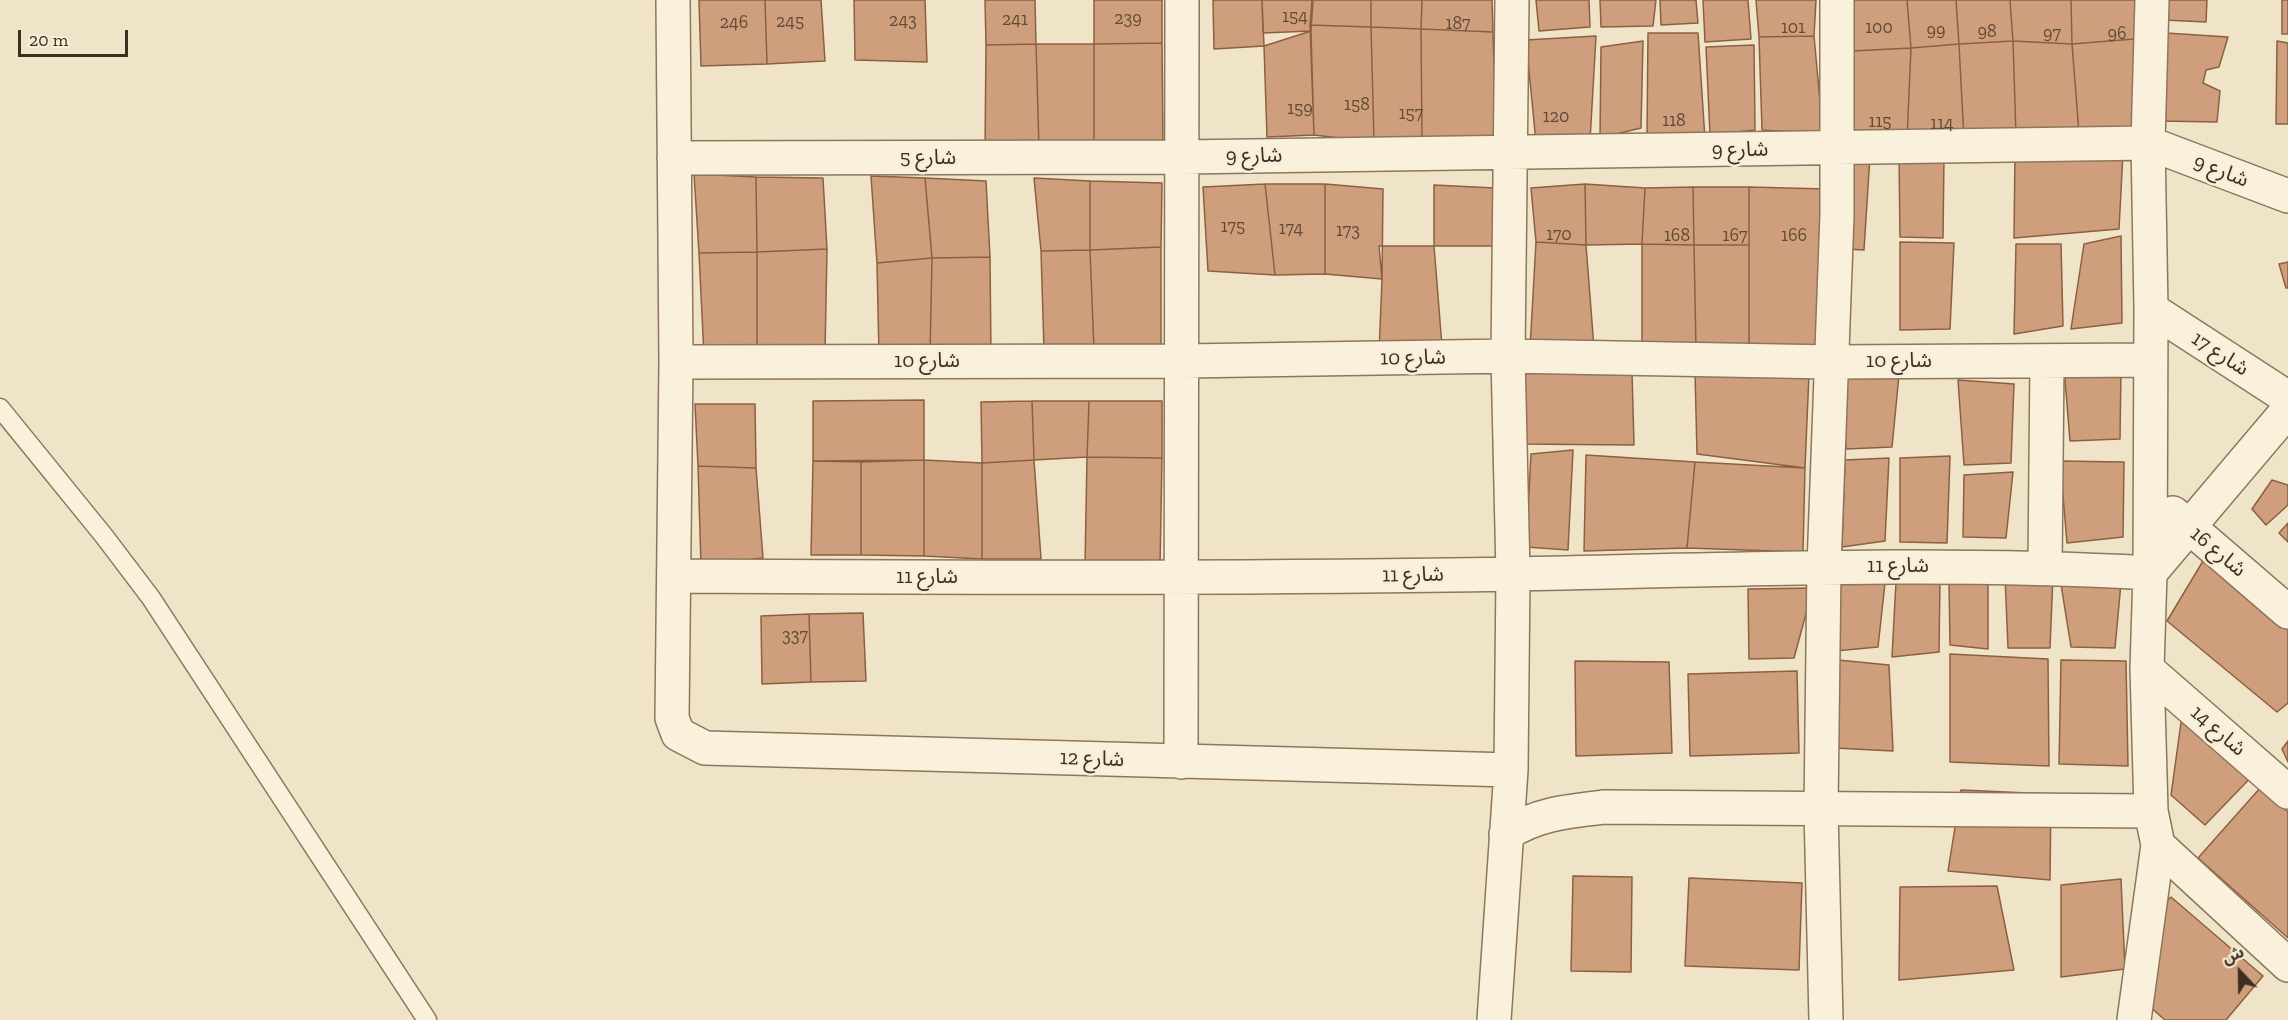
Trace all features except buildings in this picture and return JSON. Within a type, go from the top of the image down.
[{"type":"street","points":[[672,0],[676,362],[674,576]]},
{"type":"street","points":[[1181,762],[1184,361],[1182,0]]},
{"type":"street","points":[[1494,1020],[1511,770],[1513,574],[1508,356],[1512,0]]},
{"type":"street","points":[[1826,1020],[1821,809],[1824,566],[1832,362],[1837,0]]},
{"type":"street","points":[[2134,1020],[2158,845],[2151,811],[2147,669],[2151,573],[2149,492],[2151,309],[2148,143],[2152,0]]},
{"type":"street","name":"شارع 9","points":[[1182,157],[2148,143],[2288,196]]},
{"type":"street","name":"شارع 5","points":[[674,159],[1182,157]]},
{"type":"street","name":"شارع 17","points":[[2151,309],[2288,398]]},
{"type":"street","name":"شارع 10","points":[[676,362],[1184,361],[1508,356],[1832,362],[2150,360]]},
{"type":"street","points":[[2044,567],[2047,360]]},
{"type":"street","points":[[2151,573],[2288,410]]},
{"type":"street","name":"شارع 16","points":[[2149,492],[2288,612]]},
{"type":"street","name":"شارع 11","points":[[674,576],[1183,578],[1513,574],[1824,566],[2044,567],[2151,573]]},
{"type":"street","name":"شارع 12","points":[[674,576],[672,718],[678,734],[705,748],[1511,770]]},
{"type":"street","name":"شارع 14","points":[[2147,669],[2288,792]]},
{"type":"street","points":[[1506,834],[1525,822],[1553,813],[1604,807],[2151,811]]},
{"type":"street","points":[[2158,845],[2288,965]]},
{"type":"lane","points":[[0,408],[151,598],[427,1020]]}]
